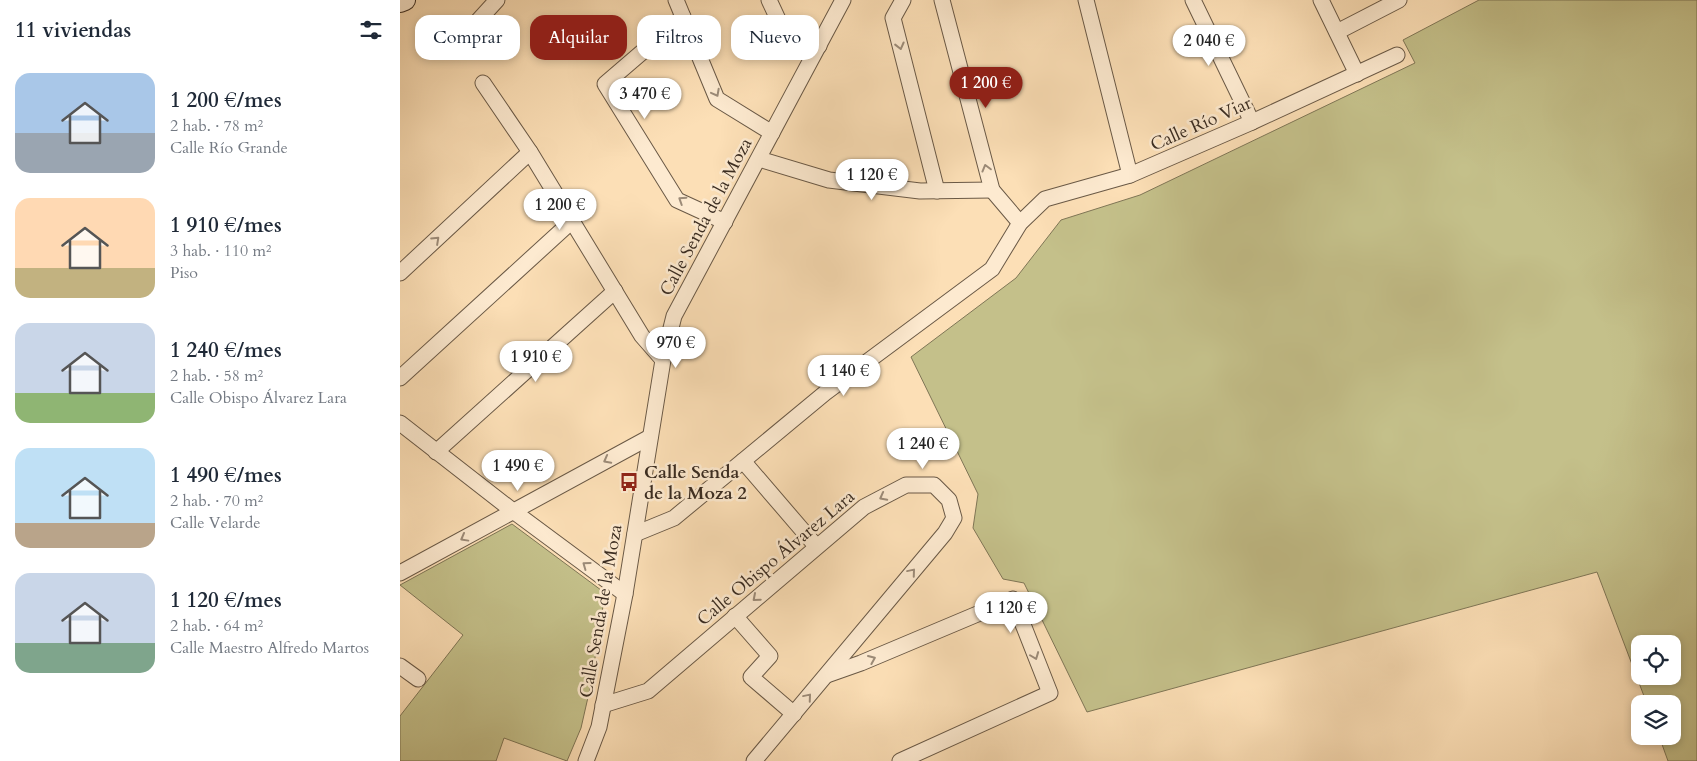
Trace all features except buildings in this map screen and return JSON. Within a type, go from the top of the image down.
[{"type":"main road","points":[[400,2],[405,0]]},
{"type":"street","points":[[483,15],[497,0]]},
{"type":"street","points":[[676,0],[683,15]]},
{"type":"street","points":[[770,0],[776,15]]},
{"type":"street","name":"Calle Senda de la Moza","points":[[819,46],[843,0]]},
{"type":"street","points":[[903,0],[893,18],[937,191]]},
{"type":"street","points":[[942,0],[992,190],[1020,223]]},
{"type":"street","points":[[1086,0],[1130,175]]},
{"type":"street","points":[[1193,0],[1252,122]]},
{"type":"street","points":[[1321,0],[1357,74]]},
{"type":"street","points":[[1337,32],[1399,0]]},
{"type":"street","name":"Calle Río Viar","points":[[635,534],[674,518],[825,393],[992,269],[1020,223],[1045,199],[1130,175],[1252,122],[1397,55]]},
{"type":"street","points":[[637,57],[605,84],[677,200],[725,222]]},
{"type":"street","points":[[701,60],[717,99],[772,133]]},
{"type":"street","name":"Calle Senda de la Moza","points":[[586,761],[599,727],[604,705],[625,594],[662,360],[674,316],[811,60]]},
{"type":"street","points":[[483,83],[530,152],[642,336],[662,360]]},
{"type":"street","points":[[400,273],[530,152]]},
{"type":"street","points":[[759,159],[829,180],[920,191],[992,190]]},
{"type":"street","points":[[400,378],[572,221]]},
{"type":"street","points":[[436,452],[615,291]]},
{"type":"street","points":[[400,423],[513,511],[625,594]]},
{"type":"street","points":[[400,573],[650,437]]},
{"type":"street","points":[[743,461],[816,546]]},
{"type":"street","name":"Calle Obispo Álvarez Lara","points":[[604,705],[648,691],[864,507],[906,485],[934,485],[949,500],[954,518],[946,533],[754,761]]},
{"type":"street","points":[[826,676],[861,664],[1013,599],[1050,693],[900,761]]},
{"type":"street","points":[[735,616],[770,656],[751,677],[794,714]]},
{"type":"street","points":[[400,666],[418,679]]},
{"type":"shaded area","points":[[1479,0],[1697,0],[1697,761],[1668,761],[1662,745],[1681,745],[1681,695],[1644,695],[1640,685],[1681,685],[1681,635],[1631,635],[1631,662],[1597,572],[1087,712],[1024,583],[1003,579],[973,528],[978,494],[911,357],[1016,278],[1061,220],[1140,195],[1415,63],[1403,40]]},
{"type":"shaded area","points":[[512,524],[605,593],[591,684],[581,728],[567,761],[504,738],[496,761],[400,761],[400,716],[463,635],[400,585]]},
{"type":"place","name":"Calle Senda de la Moza 2","points":[[629,482]]}]
